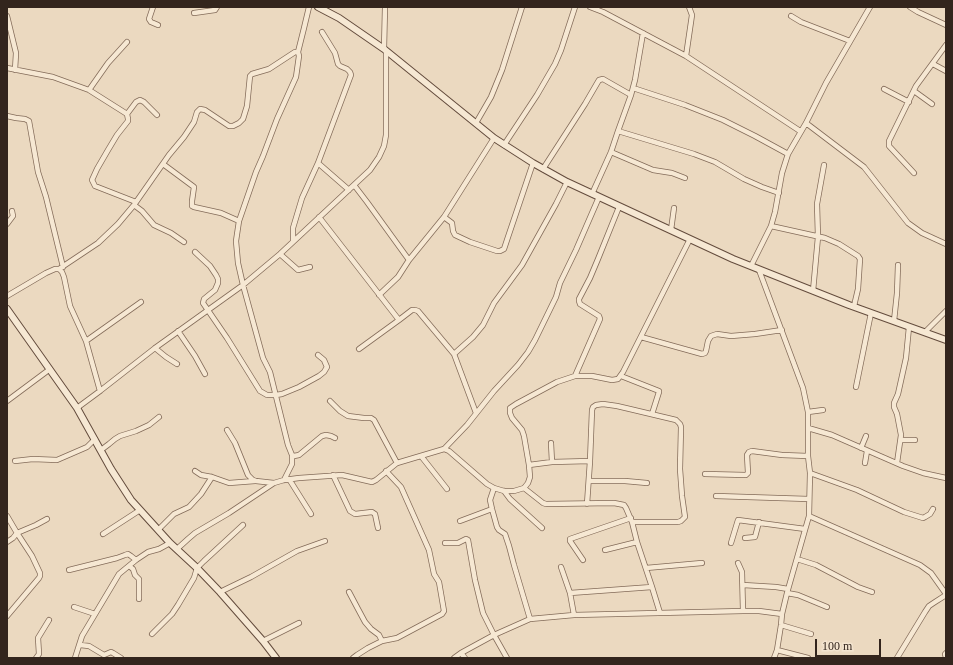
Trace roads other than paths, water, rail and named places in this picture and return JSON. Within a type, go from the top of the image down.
[{"type":"street","points":[[153,7],[149,19],[151,22],[158,25]]},
{"type":"street","points":[[194,13],[215,10],[217,7]]},
{"type":"street","points":[[286,479],[292,464],[292,455],[284,431],[270,372],[263,358],[243,285],[238,263],[236,241],[240,221],[256,172],[264,156],[277,119],[296,77],[299,56],[298,52],[309,7]]},
{"type":"street","points":[[318,7],[339,18],[385,50],[494,138],[533,163],[567,182],[759,270],[946,340]]},
{"type":"street","points":[[77,408],[155,348],[243,285],[280,254],[292,241],[349,190],[370,170],[380,157],[386,135],[385,7]]},
{"type":"street","points":[[476,123],[491,97],[502,70],[516,30],[522,7]]},
{"type":"street","points":[[504,145],[537,95],[555,64],[575,7]]},
{"type":"street","points":[[590,7],[603,10],[643,34],[686,56],[800,131]]},
{"type":"street","points":[[686,56],[692,15],[689,7]]},
{"type":"street","points":[[910,7],[946,25]]},
{"type":"street","points":[[751,266],[771,226],[779,193],[782,172],[788,154],[867,8]]},
{"type":"street","points":[[7,16],[16,53],[15,70]]},
{"type":"street","points":[[791,16],[801,22],[850,41]]},
{"type":"street","points":[[292,241],[294,222],[302,198],[318,164],[351,75],[347,69],[338,64],[335,54],[322,32]]},
{"type":"street","points":[[592,194],[611,152],[631,95],[643,34]]},
{"type":"street","points":[[88,90],[108,63],[127,42]]},
{"type":"street","points":[[914,173],[888,144],[916,86],[946,45]]},
{"type":"street","points":[[7,296],[46,273],[61,268],[98,243],[118,224],[135,204],[169,155],[184,137],[194,122],[197,112],[200,110],[205,110],[229,126],[239,123],[243,119],[247,106],[250,76],[268,69],[295,52],[298,52]]},
{"type":"street","points":[[933,64],[946,71]]},
{"type":"street","points":[[7,68],[53,77],[88,90],[127,114]]},
{"type":"street","points":[[543,169],[599,80],[603,79],[631,95]]},
{"type":"street","points":[[633,88],[685,105],[723,120],[788,154]]},
{"type":"street","points":[[884,89],[909,102]]},
{"type":"street","points":[[914,91],[932,104]]},
{"type":"street","points":[[157,115],[144,102],[140,100],[136,102],[127,114],[128,121],[117,135],[92,180],[95,186],[135,204],[154,225],[171,233],[184,242]]},
{"type":"street","points":[[7,116],[26,119],[28,121],[38,172],[46,197],[70,306],[86,340],[100,391]]},
{"type":"street","points":[[806,123],[864,167],[908,223],[922,233],[946,244]]},
{"type":"street","points":[[618,131],[694,154],[715,162],[744,179],[779,193]]},
{"type":"street","points":[[379,295],[398,277],[409,260],[444,217],[494,138]]},
{"type":"street","points":[[611,152],[653,170],[672,173],[685,178]]},
{"type":"street","points":[[444,217],[451,222],[456,235],[470,242],[497,251],[504,249],[533,163]]},
{"type":"street","points":[[163,164],[194,187],[192,206],[221,213],[240,221]]},
{"type":"street","points":[[318,164],[349,190]]},
{"type":"street","points":[[814,291],[818,237],[817,204],[824,165]]},
{"type":"street","points":[[454,354],[483,326],[494,303],[522,265],[567,182]]},
{"type":"street","points":[[354,185],[368,202],[409,260]]},
{"type":"street","points":[[177,549],[195,533],[229,514],[274,483],[286,479],[333,475],[342,475],[372,482],[397,463],[444,449],[467,425],[528,352],[556,297],[560,283],[599,197]]},
{"type":"street","points":[[575,376],[600,318],[580,304],[579,298],[598,260],[619,207]]},
{"type":"street","points":[[671,230],[674,208]]},
{"type":"street","points":[[7,224],[14,216],[12,210]]},
{"type":"street","points":[[319,217],[399,320]]},
{"type":"street","points":[[771,226],[825,238],[839,244],[858,256],[860,258],[858,289],[854,306]]},
{"type":"street","points":[[444,449],[449,451],[487,484],[494,488],[504,491],[514,491],[524,488],[530,477],[524,436],[522,430],[512,418],[510,408],[557,382],[575,376],[592,376],[612,380],[618,379],[621,376],[690,239]]},
{"type":"street","points":[[195,252],[210,266],[218,279],[215,290],[203,300],[203,303],[260,391],[267,395],[282,394],[319,376],[327,367],[324,360],[318,355]]},
{"type":"street","points":[[280,254],[298,270],[310,267]]},
{"type":"street","points":[[894,321],[898,265]]},
{"type":"street","points":[[759,270],[803,388],[808,412],[808,456],[810,473],[809,516],[787,591],[777,650],[774,658]]},
{"type":"street","points":[[86,340],[141,302]]},
{"type":"street","points":[[7,309],[77,408],[111,469],[132,500],[170,543],[220,592],[276,658]]},
{"type":"street","points":[[360,349],[412,310],[418,311],[454,354],[476,413]]},
{"type":"street","points":[[925,332],[946,311]]},
{"type":"street","points":[[856,387],[871,313]]},
{"type":"street","points":[[897,463],[901,440],[901,430],[894,403],[898,394],[906,358],[909,326]]},
{"type":"street","points":[[641,337],[702,354],[705,353],[711,336],[717,334],[731,336],[782,330]]},
{"type":"street","points":[[178,331],[205,374]]},
{"type":"street","points":[[155,348],[169,360],[177,364]]},
{"type":"street","points":[[7,401],[50,369]]},
{"type":"street","points":[[621,376],[659,391],[652,414]]},
{"type":"street","points":[[330,401],[340,411],[348,416],[371,418],[374,420],[397,463]]},
{"type":"street","points":[[582,560],[570,541],[571,538],[631,520],[678,522],[685,517],[680,469],[680,424],[676,420],[634,410],[603,404],[593,407],[587,504]]},
{"type":"street","points":[[808,412],[823,410]]},
{"type":"street","points":[[101,450],[120,436],[149,425],[159,417]]},
{"type":"street","points":[[808,428],[832,435],[904,466],[946,478]]},
{"type":"street","points":[[227,430],[243,460],[248,475],[256,481]]},
{"type":"street","points":[[292,455],[296,456],[301,454],[322,436],[326,435],[335,438]]},
{"type":"street","points":[[861,448],[866,436]]},
{"type":"street","points":[[15,461],[33,459],[57,460],[87,447],[95,439]]},
{"type":"street","points":[[901,440],[915,440]]},
{"type":"street","points":[[551,443],[552,462]]},
{"type":"street","points":[[705,474],[746,475],[748,473],[747,455],[752,451],[782,455],[808,456]]},
{"type":"street","points":[[865,463],[867,451]]},
{"type":"street","points":[[420,456],[447,489]]},
{"type":"street","points":[[529,465],[552,462],[590,461]]},
{"type":"street","points":[[195,471],[201,475],[229,483],[256,481],[274,483]]},
{"type":"street","points":[[353,658],[382,641],[397,638],[442,614],[444,610],[439,582],[432,568],[429,550],[401,488],[386,471]]},
{"type":"street","points":[[810,473],[857,490],[904,512],[923,518],[930,514],[933,509]]},
{"type":"street","points":[[333,475],[350,512],[355,514],[372,512],[375,514],[378,528]]},
{"type":"street","points":[[158,530],[174,514],[189,507],[201,494],[212,477]]},
{"type":"street","points":[[286,479],[311,514]]},
{"type":"street","points":[[589,481],[625,481],[647,483]]},
{"type":"street","points":[[494,488],[490,500],[492,509],[497,527],[505,534],[530,619]]},
{"type":"street","points":[[524,488],[543,503],[624,505],[631,520],[660,613]]},
{"type":"street","points":[[504,491],[510,499],[542,528]]},
{"type":"street","points":[[716,496],[809,499]]},
{"type":"street","points":[[460,521],[492,509]]},
{"type":"street","points":[[103,534],[140,510]]},
{"type":"street","points":[[7,516],[32,556],[40,573],[39,578],[7,616]]},
{"type":"street","points":[[809,516],[920,565],[931,573],[946,594],[929,606],[897,658]]},
{"type":"street","points":[[7,542],[17,533],[36,526],[47,519]]},
{"type":"street","points":[[731,543],[738,520],[805,529]]},
{"type":"street","points":[[745,538],[755,537],[759,522]]},
{"type":"street","points":[[152,634],[172,614],[194,578],[197,568],[244,525]]},
{"type":"street","points":[[445,543],[458,543],[465,539],[468,540],[483,613],[507,658]]},
{"type":"street","points":[[220,592],[298,551],[326,541]]},
{"type":"street","points":[[605,550],[637,542]]},
{"type":"street","points":[[75,658],[82,636],[119,574],[148,552],[159,549],[170,543]]},
{"type":"street","points":[[70,570],[128,554],[136,560]]},
{"type":"street","points":[[797,559],[816,565],[858,587],[872,592]]},
{"type":"street","points":[[646,568],[702,563]]},
{"type":"street","points":[[738,564],[742,572],[743,611]]},
{"type":"street","points":[[128,566],[133,569],[135,574],[140,579],[139,599]]},
{"type":"street","points":[[561,567],[570,593],[574,615]]},
{"type":"street","points":[[743,585],[776,587],[827,608]]},
{"type":"street","points":[[570,593],[652,587]]},
{"type":"street","points":[[349,592],[365,622],[379,635],[382,641]]},
{"type":"street","points":[[74,607],[95,614]]},
{"type":"street","points":[[454,658],[494,635],[530,619],[574,615],[743,611],[759,611],[782,614]]},
{"type":"street","points":[[36,658],[39,654],[38,638],[49,620]]},
{"type":"street","points":[[263,641],[299,623]]},
{"type":"street","points":[[781,625],[811,634]]},
{"type":"street","points":[[80,645],[90,646],[104,655],[111,652],[120,658]]},
{"type":"street","points":[[777,650],[808,658]]},
{"type":"street","points":[[461,653],[465,658]]},
{"type":"street","points":[[946,653],[946,658]]}]
